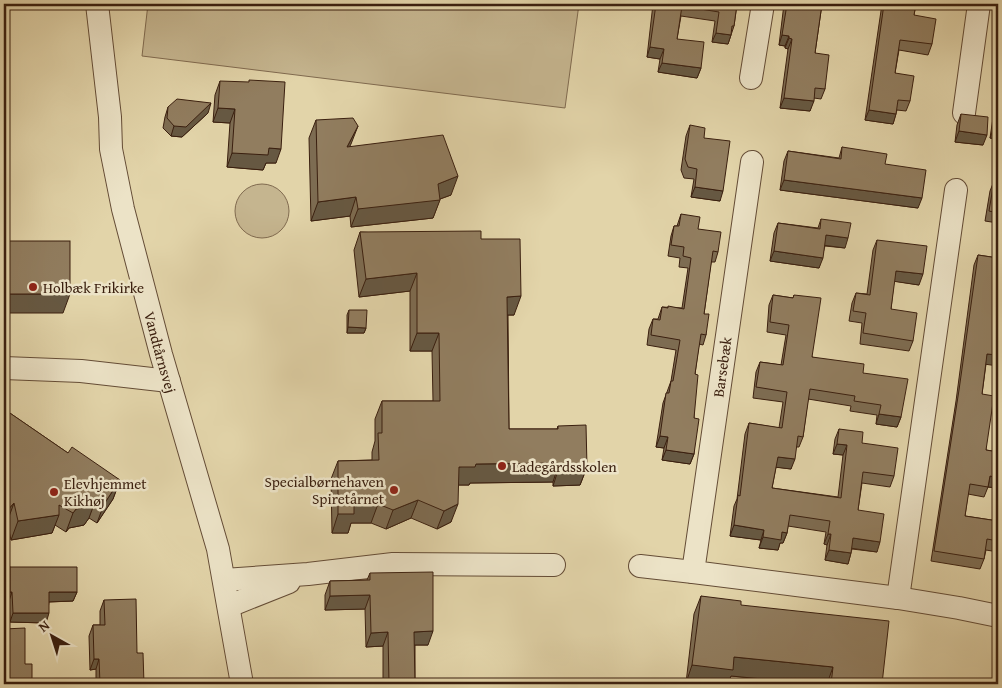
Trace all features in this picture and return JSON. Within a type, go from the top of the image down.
[{"type":"street","name":"Vandtårnsvej","points":[[98,4],[110,117],[111,149],[123,209],[161,354],[218,549],[242,684]]},
{"type":"street","points":[[751,78],[763,4]]},
{"type":"street","points":[[964,113],[979,4]]},
{"type":"street","name":"Barsebæk","points":[[693,572],[752,162]]},
{"type":"street","points":[[898,598],[956,190]]},
{"type":"street","points":[[109,373],[161,354]]},
{"type":"street","points":[[4,368],[109,373],[170,381]]},
{"type":"street","points":[[224,580],[308,574],[393,564],[554,565]]},
{"type":"street","points":[[640,566],[898,598],[998,616]]},
{"type":"street","points":[[229,606],[308,574]]},
{"type":"shaded area","points":[[148,4],[579,4],[565,108],[142,56]]},
{"type":"shaded area","points":[[262,184],[272,186],[281,192],[287,201],[289,211],[287,221],[281,230],[272,236],[262,238],[252,236],[243,230],[237,221],[235,211],[237,201],[243,192],[252,186]]},
{"type":"building","points":[[656,4],[737,4],[731,35],[716,33],[719,12],[682,6],[677,39],[704,42],[701,68],[662,63],[664,49],[650,47]]},
{"type":"building","points":[[787,4],[822,4],[815,53],[829,55],[825,89],[815,88],[814,101],[784,98],[792,39],[789,36],[782,35]]},
{"type":"building","points":[[884,4],[916,4],[914,15],[936,19],[932,44],[900,40],[895,73],[914,76],[910,101],[898,100],[896,114],[869,110]]},
{"type":"building","points":[[249,80],[285,82],[281,149],[269,148],[268,155],[232,153],[235,109],[218,108],[220,81],[249,82]]},
{"type":"building","points":[[998,98],[998,128],[994,127]]},
{"type":"building","points":[[177,99],[211,103],[186,127],[174,126],[167,118],[168,107]]},
{"type":"building","points":[[961,114],[988,117],[987,135],[959,131]]},
{"type":"building","points":[[353,118],[358,126],[347,147],[443,135],[458,176],[438,184],[440,200],[358,209],[356,197],[318,202],[316,120]]},
{"type":"building","points":[[690,125],[705,128],[704,138],[730,141],[723,191],[695,187],[697,169],[688,167],[685,159]]},
{"type":"building","points":[[842,147],[887,154],[885,164],[926,170],[922,198],[784,180],[788,151],[841,159]]},
{"type":"building","points":[[994,181],[998,182],[998,213],[989,211]]},
{"type":"building","points":[[681,214],[700,217],[698,229],[721,232],[718,252],[713,251],[704,314],[709,314],[706,335],[701,334],[695,374],[698,375],[694,418],[699,419],[694,454],[666,450],[668,437],[660,436],[666,393],[669,393],[671,381],[673,381],[680,340],[651,335],[653,319],[660,320],[662,307],[668,308],[668,306],[684,309],[691,258],[683,256],[684,247],[671,245],[674,226],[679,226]]},
{"type":"building","points":[[821,219],[851,223],[848,238],[826,235],[823,258],[774,251],[778,223],[820,229]]},
{"type":"building","points":[[481,231],[481,239],[520,239],[521,296],[507,297],[509,429],[558,429],[558,426],[586,425],[587,467],[559,467],[559,463],[476,464],[475,467],[459,467],[458,504],[444,511],[418,500],[393,510],[378,504],[354,504],[354,514],[338,514],[338,461],[379,460],[378,433],[382,433],[382,401],[440,401],[439,333],[417,333],[417,273],[366,279],[360,232]]},
{"type":"building","points":[[877,240],[927,246],[923,274],[896,271],[891,309],[917,313],[913,341],[863,333],[866,313],[853,311],[856,293],[870,295]]},
{"type":"building","points":[[4,241],[70,241],[70,294],[4,294]]},
{"type":"building","points":[[978,255],[998,258],[998,290],[994,315],[998,316],[998,355],[987,354],[982,394],[994,396],[986,450],[998,452],[998,478],[990,476],[988,487],[970,484],[965,516],[998,521],[998,541],[987,539],[984,559],[934,551]]},
{"type":"building","points":[[773,295],[793,298],[794,295],[821,298],[812,357],[864,364],[863,373],[908,379],[901,417],[879,414],[881,405],[854,401],[855,396],[810,389],[803,437],[798,436],[795,459],[778,457],[772,488],[841,498],[847,445],[837,444],[839,429],[863,432],[862,443],[898,448],[894,476],[863,472],[858,510],[884,514],[880,542],[853,538],[851,553],[829,550],[831,534],[828,534],[830,521],[790,515],[787,533],[782,532],[781,540],[763,537],[764,530],[734,525],[738,495],[740,496],[749,423],[782,428],[787,392],[756,387],[760,362],[783,365],[789,325],[770,322]]},
{"type":"building","points":[[349,310],[367,310],[366,328],[348,327]]},
{"type":"building","name":"Elevhjemmet Kikhøj","points":[[4,409],[68,453],[72,447],[120,480],[104,504],[96,499],[91,507],[76,509],[73,513],[59,505],[59,515],[18,521],[14,503],[4,514]]},
{"type":"building","points":[[10,567],[77,567],[77,592],[49,592],[49,613],[13,613],[12,592],[10,592]]},
{"type":"building","points":[[433,572],[433,631],[414,632],[415,684],[389,684],[388,632],[371,633],[370,595],[330,596],[330,581],[370,580],[370,573]]},
{"type":"building","points":[[701,596],[741,601],[741,605],[889,621],[882,684],[831,684],[833,667],[734,657],[733,670],[692,665]]},
{"type":"building","points":[[136,599],[137,653],[143,653],[144,684],[100,684],[99,659],[94,659],[93,625],[105,625],[104,600]]},
{"type":"building","points":[[25,628],[25,664],[32,664],[32,684],[4,684],[4,629]]},
{"type":"place","name":"Holbæk Frikirke","points":[[33,287]]},
{"type":"place","name":"Ladegårdsskolen","points":[[502,466]]},
{"type":"place","name":"Specialbørnehaven Spiretårnet","points":[[394,490]]},
{"type":"place","name":"Elevhjemmet Kikhøj","points":[[54,492]]}]
